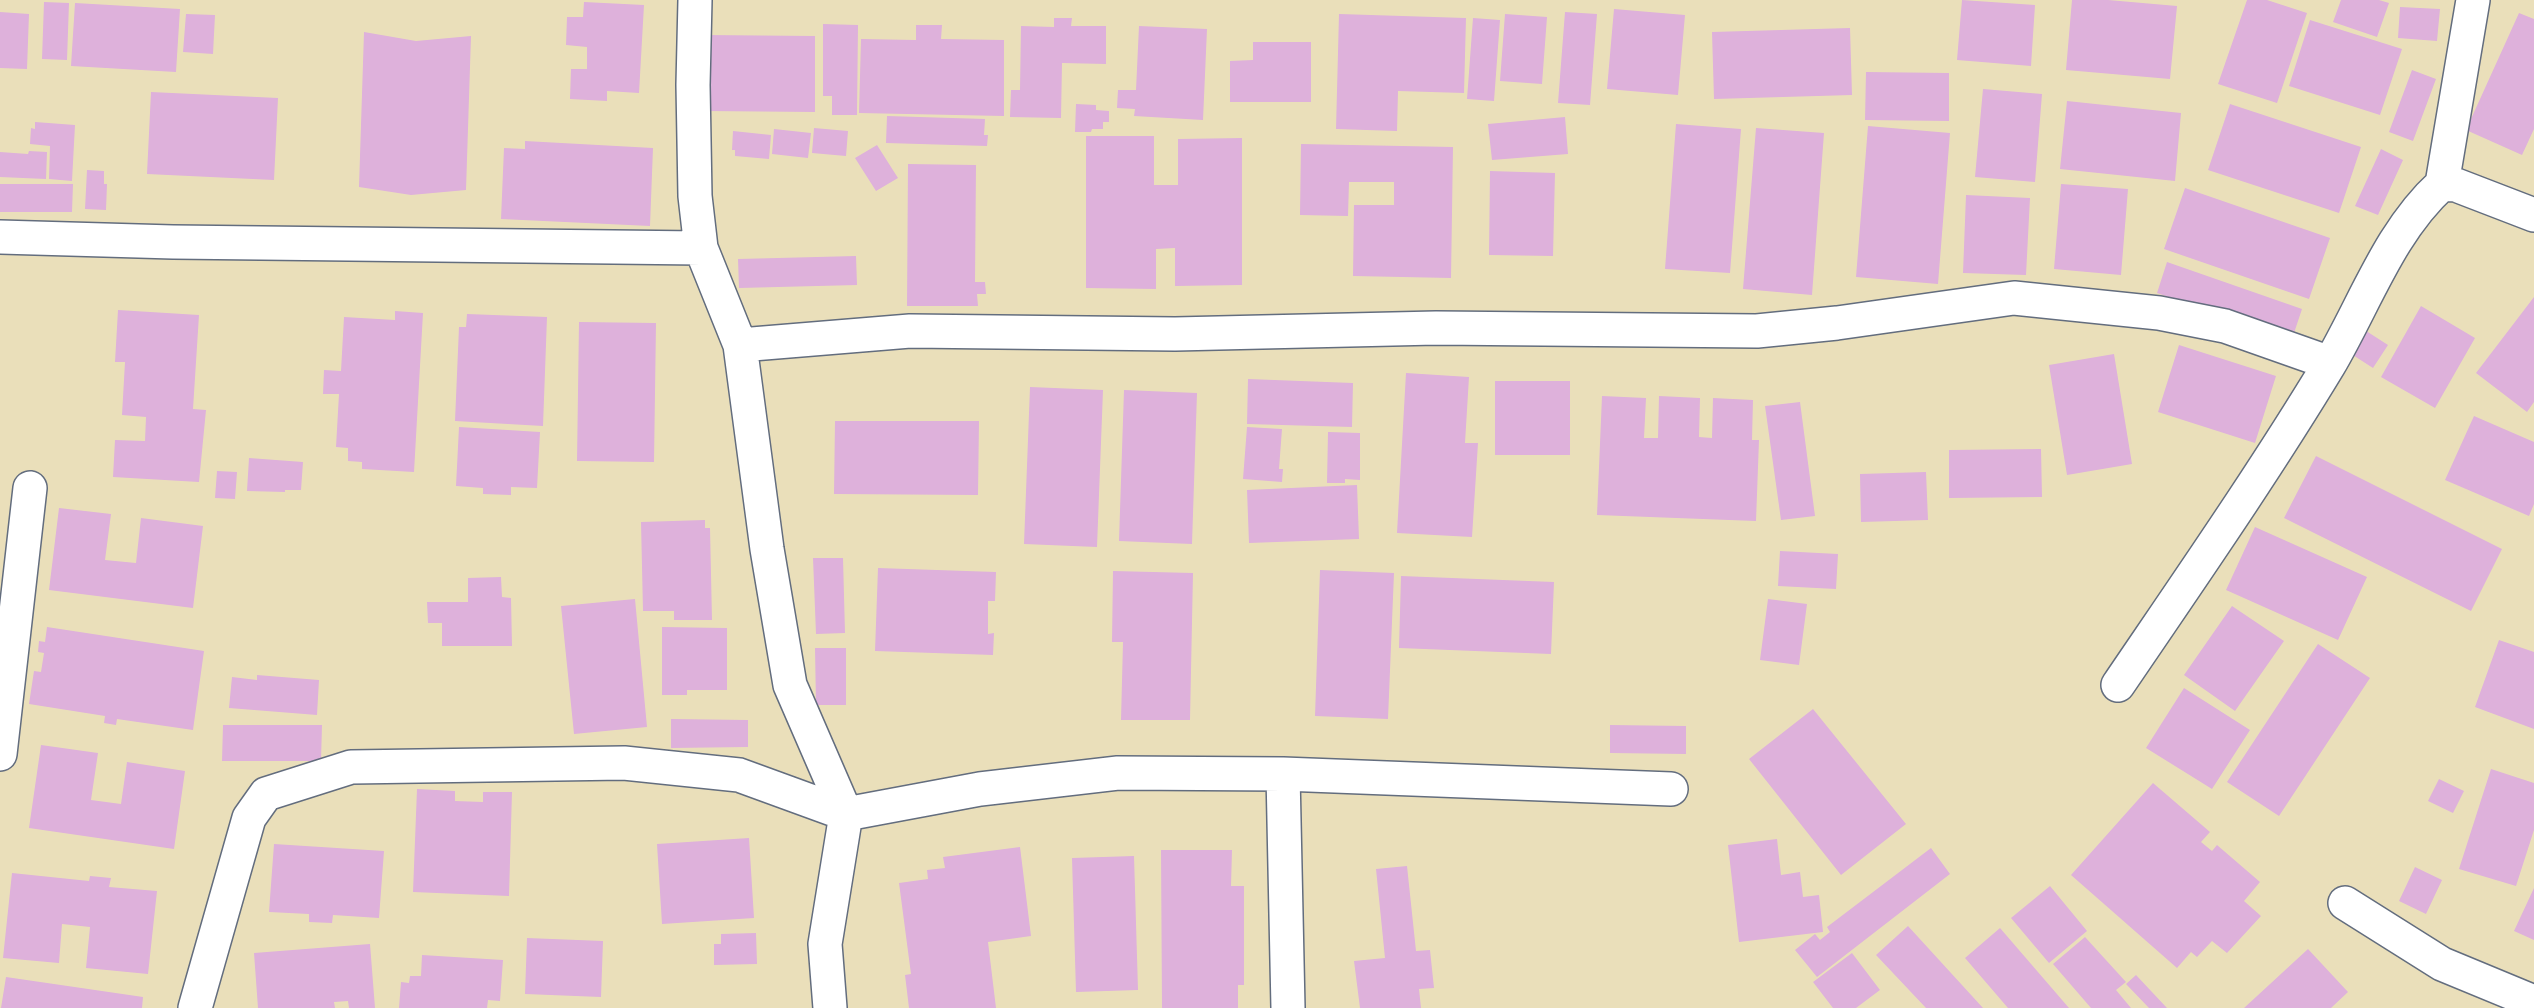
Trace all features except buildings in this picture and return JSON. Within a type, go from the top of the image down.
[{"type":"street","points":[[695,0],[694,196],[701,248],[740,345],[767,549],[790,685],[846,814],[825,944],[830,1008]]},
{"type":"street","points":[[2118,685],[2235,512],[2330,363],[2392,246],[2431,193],[2442,184],[2473,0]]},
{"type":"street","points":[[2442,184],[2456,185],[2534,215]]},
{"type":"street","points":[[0,237],[173,242],[701,248]]},
{"type":"street","points":[[740,345],[910,332],[1175,334],[1436,328],[1757,331],[1837,323],[2014,298],[2159,313],[2225,326],[2330,363]]},
{"type":"street","points":[[0,746],[30,488]]},
{"type":"street","points":[[195,1008],[249,818],[266,794],[351,767],[624,763],[739,775],[846,814],[980,789],[1118,773],[1284,774],[1671,789]]},
{"type":"street","points":[[1284,774],[1288,1008]]},
{"type":"street","points":[[2345,903],[2442,964],[2534,1002]]}]
